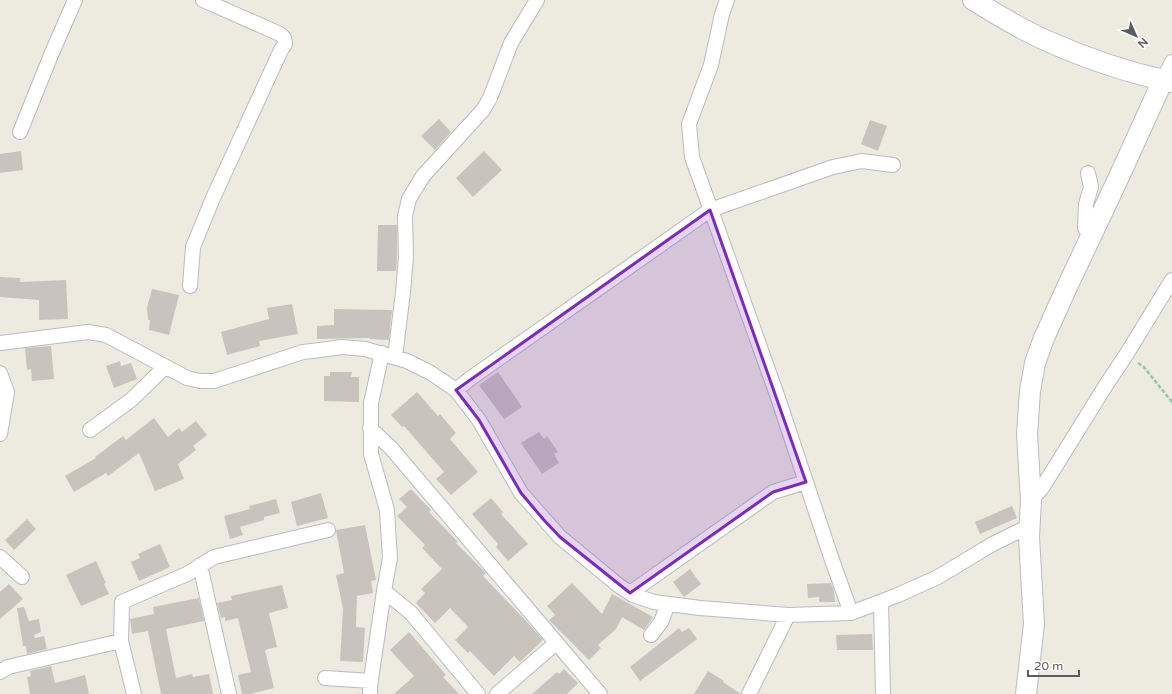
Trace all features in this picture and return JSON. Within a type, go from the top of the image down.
[{"type":"street","points":[[20,132],[75,0]]},
{"type":"street","points":[[190,286],[193,247],[213,198],[285,44],[284,38],[280,34],[203,0]]},
{"type":"street","points":[[395,357],[406,257],[405,216],[409,199],[423,176],[483,110],[490,98],[511,43],[538,0]]},
{"type":"street","points":[[728,0],[722,14],[711,65],[688,124],[692,157],[710,210],[717,223],[851,613]]},
{"type":"street","points":[[973,0],[1003,18],[1051,43],[1086,57],[1167,81]]},
{"type":"street","points":[[1026,694],[1034,624],[1029,526],[1031,500],[1027,434],[1030,391],[1035,363],[1044,338],[1091,236],[1167,81],[1172,62]]},
{"type":"street","points":[[456,390],[470,378],[710,210],[833,167],[862,161],[893,165]]},
{"type":"street","points":[[1088,173],[1091,186],[1086,204],[1085,228],[1091,236]]},
{"type":"street","points":[[1031,500],[1042,488],[1172,280]]},
{"type":"street","points":[[0,343],[88,332],[106,335],[187,378],[200,381],[214,381],[303,352],[342,347],[365,349],[406,361],[431,373],[456,390],[479,420],[522,494],[560,537],[604,575],[630,593],[654,602],[700,608],[788,615],[851,613],[881,602],[938,577],[991,545],[1029,526]]},
{"type":"street","points":[[325,678],[371,687],[390,558],[387,510],[371,454],[371,403],[382,353]]},
{"type":"street","points":[[90,430],[132,400],[165,367]]},
{"type":"street","points":[[0,373],[7,392],[0,434]]},
{"type":"street","points":[[370,428],[391,448],[600,694]]},
{"type":"street","points":[[630,593],[773,492],[806,482]]},
{"type":"street","points":[[134,694],[121,641],[122,602],[187,574],[214,557],[328,530]]},
{"type":"street","points":[[0,557],[22,577]]},
{"type":"street","points":[[200,565],[229,694]]},
{"type":"street","points":[[384,591],[411,613],[478,694]]},
{"type":"street","points":[[881,602],[884,694]]},
{"type":"street","points":[[651,635],[661,622],[668,604]]},
{"type":"street","points":[[749,694],[788,615]]},
{"type":"street","points":[[0,672],[8,667],[121,641]]},
{"type":"street","points":[[497,694],[556,642]]},
{"type":"path","points":[[1126,355],[1143,366],[1172,402]]},
{"type":"highlighted area","points":[[710,210],[806,482],[773,492],[630,593],[560,537],[543,519],[521,493],[479,420],[456,390]]},
{"type":"building","points":[[439,119],[451,132],[435,150],[421,136]]},
{"type":"building","points":[[870,120],[887,126],[878,151],[861,144]]},
{"type":"building","points":[[21,151],[23,170],[0,173],[0,154]]},
{"type":"building","points":[[484,151],[502,170],[473,197],[456,178]]},
{"type":"building","points":[[378,225],[397,225],[396,271],[377,271]]},
{"type":"building","points":[[0,277],[20,278],[20,282],[66,280],[68,319],[39,320],[39,300],[0,297]]},
{"type":"building","points":[[152,289],[179,295],[169,335],[149,330],[150,320],[148,320],[147,308]]},
{"type":"building","points":[[292,304],[298,334],[259,341],[260,346],[227,355],[221,332],[269,319],[267,308]]},
{"type":"building","points":[[334,309],[392,310],[389,340],[370,338],[317,339],[317,326],[334,325]]},
{"type":"building","points":[[51,346],[54,379],[32,381],[31,369],[27,370],[25,348]]},
{"type":"building","points":[[120,361],[121,366],[131,363],[137,379],[114,388],[106,366]]},
{"type":"building","points":[[330,372],[352,372],[351,377],[359,377],[359,402],[324,401],[324,376],[330,376]]},
{"type":"building","points":[[498,372],[522,407],[504,419],[479,385]]},
{"type":"building","points":[[417,392],[438,416],[440,414],[456,433],[450,439],[478,472],[451,495],[436,479],[444,472],[404,426],[402,427],[391,415]]},
{"type":"building","points":[[154,418],[168,437],[179,428],[182,432],[196,421],[207,435],[193,446],[196,450],[178,464],[184,479],[155,491],[139,453],[108,476],[106,473],[74,492],[65,476],[96,458],[95,457],[123,436],[126,440]]},
{"type":"building","points":[[539,432],[544,439],[547,436],[558,452],[554,454],[559,463],[542,474],[521,443]]},
{"type":"building","points":[[411,489],[431,510],[429,512],[458,542],[456,543],[486,573],[483,576],[543,640],[520,662],[514,656],[494,676],[470,651],[468,653],[455,640],[468,627],[450,608],[435,623],[416,603],[425,593],[421,589],[442,569],[422,548],[425,545],[397,516],[407,507],[399,499]]},
{"type":"building","points":[[321,493],[328,518],[297,526],[291,502]]},
{"type":"building","points":[[491,498],[503,512],[501,514],[528,544],[508,561],[496,547],[498,544],[472,514]]},
{"type":"building","points":[[276,499],[280,513],[264,517],[264,520],[240,527],[243,535],[230,539],[224,516],[250,509],[249,506]]},
{"type":"building","points":[[1012,506],[1017,518],[980,534],[975,522]]},
{"type":"building","points":[[27,519],[36,529],[14,550],[5,540]]},
{"type":"building","points":[[365,525],[376,580],[371,581],[373,593],[357,596],[356,627],[365,628],[363,662],[340,661],[343,609],[336,575],[344,573],[336,530]]},
{"type":"building","points":[[160,544],[170,567],[139,581],[131,562],[140,558],[138,554]]},
{"type":"building","points":[[96,561],[106,583],[104,584],[109,594],[81,606],[66,575]]},
{"type":"building","points":[[690,569],[701,584],[684,597],[673,582]]},
{"type":"building","points":[[572,583],[602,614],[612,594],[653,617],[644,630],[622,617],[616,629],[598,645],[601,648],[589,660],[549,620],[555,615],[547,606]]},
{"type":"building","points":[[831,583],[834,591],[835,602],[819,602],[819,597],[808,598],[807,584]]},
{"type":"building","points":[[9,584],[23,599],[0,619],[0,592]]},
{"type":"building","points":[[282,585],[288,608],[269,613],[277,647],[265,650],[274,688],[250,694],[242,694],[238,675],[251,672],[238,618],[225,621],[225,617],[221,618],[217,603],[232,600],[231,596]]},
{"type":"building","points":[[199,598],[204,621],[166,629],[176,678],[192,674],[193,677],[209,674],[213,694],[161,694],[148,631],[132,634],[130,619],[154,614],[153,607]]},
{"type":"building","points":[[24,607],[29,621],[39,619],[41,632],[34,635],[35,638],[44,636],[47,649],[27,654],[26,646],[23,646],[17,608]]},
{"type":"building","points":[[679,628],[682,632],[689,628],[697,639],[640,681],[630,667]]},
{"type":"building","points":[[409,632],[446,675],[443,677],[459,694],[394,694],[414,676],[390,650]]},
{"type":"building","points":[[872,634],[873,650],[837,650],[836,635]]},
{"type":"building","points":[[51,666],[55,683],[85,675],[89,694],[30,694],[27,677],[31,676],[30,671]]},
{"type":"building","points":[[564,669],[578,683],[567,694],[532,694],[557,672],[559,674]]},
{"type":"building","points":[[708,671],[724,681],[723,682],[741,694],[694,694]]}]
